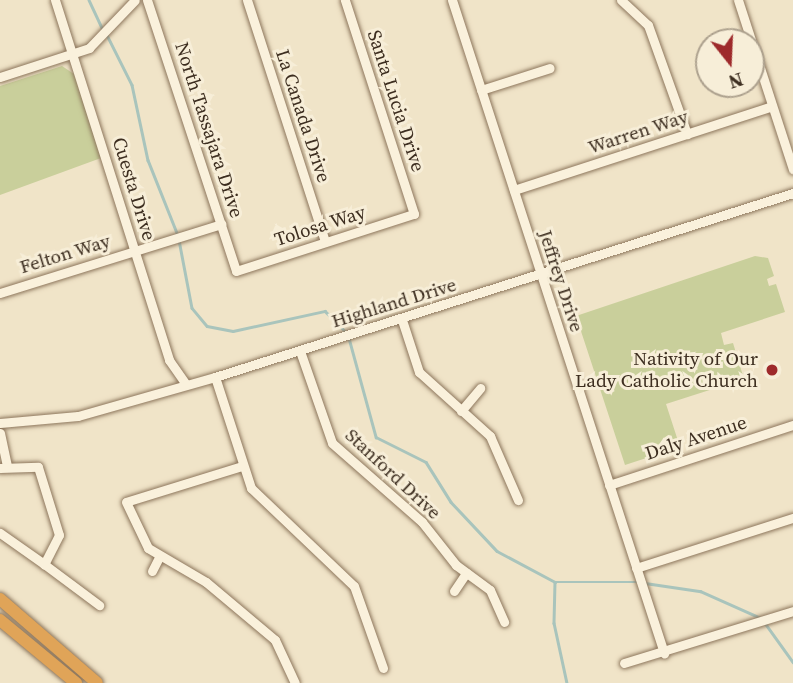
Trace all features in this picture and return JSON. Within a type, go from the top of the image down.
[{"type":"highway","points":[[0,599],[97,683]]},
{"type":"highway","points":[[0,620],[76,683]]},
{"type":"street","name":"Cuesta Drive","points":[[55,0],[169,360],[186,384]]},
{"type":"street","points":[[0,77],[73,55],[107,34],[135,0]]},
{"type":"street","name":"North Tassajara Drive","points":[[147,0],[236,271]]},
{"type":"street","name":"La Canada Drive","points":[[247,0],[325,242]]},
{"type":"street","name":"Santa Lucia Drive","points":[[345,0],[414,214]]},
{"type":"street","name":"Jeffrey Drive","points":[[452,0],[664,653]]},
{"type":"street","points":[[621,0],[656,41],[687,134]]},
{"type":"street","points":[[738,0],[793,169]]},
{"type":"street","points":[[481,90],[550,68]]},
{"type":"street","name":"Warren Way","points":[[514,190],[772,107]]},
{"type":"street","name":"Highland Drive","points":[[0,423],[78,416],[215,377],[402,320],[793,193]]},
{"type":"street","name":"Tolosa Way","points":[[236,271],[414,214]]},
{"type":"street","name":"Felton Way","points":[[0,293],[221,224]]},
{"type":"street","points":[[402,320],[419,372],[496,444],[518,500]]},
{"type":"street","name":"Stanford Drive","points":[[300,351],[332,443],[422,522],[466,573],[494,594],[504,622]]},
{"type":"street","points":[[215,377],[242,467],[259,499],[354,586],[383,668]]},
{"type":"street","points":[[461,411],[480,388]]},
{"type":"street","name":"Daly Avenue","points":[[609,485],[793,425]]},
{"type":"street","points":[[0,433],[4,467],[38,467],[59,535],[44,564]]},
{"type":"street","points":[[242,467],[126,502],[141,540],[159,557],[206,582],[275,640],[295,683]]},
{"type":"street","points":[[636,568],[793,517]]},
{"type":"street","points":[[0,533],[99,605]]},
{"type":"street","points":[[152,571],[159,557]]},
{"type":"street","points":[[454,592],[466,573]]},
{"type":"street","points":[[624,663],[664,653],[793,611]]},
{"type":"green space","points":[[62,66],[74,74],[101,158],[0,195],[0,86]]},
{"type":"green space","points":[[755,256],[768,258],[774,276],[767,279],[769,286],[776,284],[785,312],[721,333],[724,345],[733,343],[744,379],[666,404],[680,447],[625,465],[576,316]]},
{"type":"waterway","points":[[89,0],[102,28]]},
{"type":"waterway","points":[[106,33],[132,85],[148,160],[177,233]]},
{"type":"waterway","points":[[179,240],[192,308],[207,326],[233,331],[325,311],[346,332]]},
{"type":"waterway","points":[[349,338],[376,437],[426,462],[451,502],[497,551],[555,582],[638,582]]},
{"type":"waterway","points":[[555,582],[554,623],[567,683]]},
{"type":"waterway","points":[[645,583],[700,591],[761,618]]},
{"type":"waterway","points":[[765,623],[793,662]]},
{"type":"place","name":"Nativity of Our Lady Catholic Church","points":[[772,370]]}]
